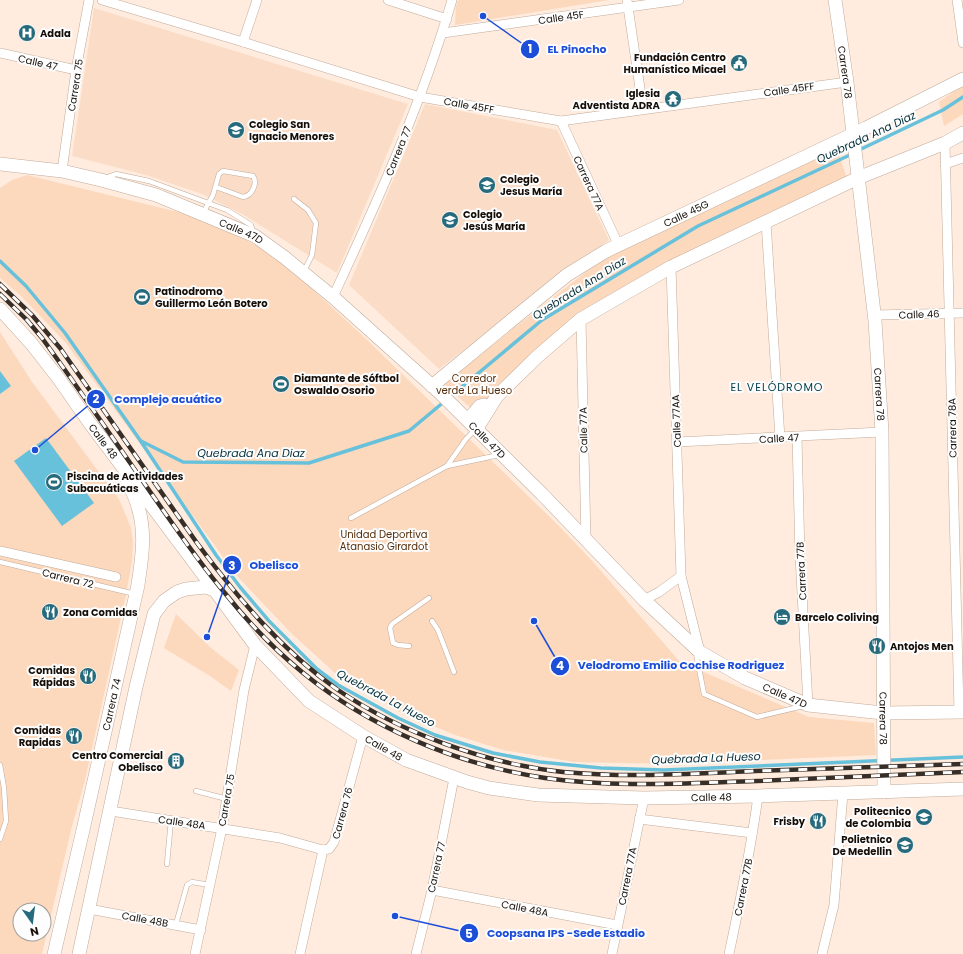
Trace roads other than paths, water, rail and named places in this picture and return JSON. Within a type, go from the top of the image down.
[{"type":"main road","name":"Carrera 78","points":[[834,0],[859,168],[874,315],[882,432],[884,792]]},
{"type":"main road","points":[[855,141],[866,128],[963,79]]},
{"type":"main road","points":[[470,422],[489,407],[497,396],[538,356],[581,319],[670,266],[766,222],[859,168],[873,172],[945,143],[963,133]]},
{"type":"main road","name":"Calle 45G","points":[[436,389],[513,319],[567,275],[618,244],[855,141]]},
{"type":"main road","name":"Calle 47D","points":[[0,164],[62,171],[206,208],[255,236],[333,297],[436,389],[502,454],[644,600],[697,649],[745,678],[808,705],[883,713],[961,712]]},
{"type":"main road","points":[[0,173],[11,168],[26,166]]},
{"type":"main road","name":"Calle 48","points":[[0,309],[59,379],[255,645],[309,701],[363,736],[406,760],[454,778],[489,788],[538,795],[644,798],[758,796],[963,789]]},
{"type":"main road","name":"Carrera 74","points":[[54,954],[120,660],[137,594],[142,558],[142,524],[138,506],[116,457]]},
{"type":"main road","points":[[79,954],[136,687],[154,614],[164,602],[177,592],[186,589],[206,587],[215,590]]},
{"type":"street","name":"Carrera 75","points":[[62,171],[76,70],[89,0]]},
{"type":"street","name":"Calle 45FF","points":[[102,0],[420,97],[561,122],[643,109],[847,82]]},
{"type":"street","points":[[243,42],[257,0]]},
{"type":"street","points":[[388,0],[447,19]]},
{"type":"street","name":"Carrera 77","points":[[333,297],[385,185],[420,97],[447,19],[452,0]]},
{"type":"street","name":"Calle 45F","points":[[442,33],[628,4],[678,0]]},
{"type":"street","points":[[957,0],[963,43]]},
{"type":"street","points":[[628,4],[643,109]]},
{"type":"street","name":"Calle 47","points":[[0,53],[76,70]]},
{"type":"street","name":"Carrera 77A","points":[[561,122],[618,244]]},
{"type":"street","name":"Carrera 78A","points":[[945,143],[953,490],[961,712]]},
{"type":"street","points":[[945,164],[963,158]]},
{"type":"street","points":[[766,222],[780,438]]},
{"type":"street","name":"Calle 77AA","points":[[670,266],[681,576],[697,649]]},
{"type":"street","name":"Calle 46","points":[[874,315],[963,313]]},
{"type":"street","name":"Calle 77A","points":[[581,319],[586,540]]},
{"type":"street","name":"Calle 47","points":[[677,442],[882,432]]},
{"type":"street","name":"Carrera 77B","points":[[797,437],[800,556],[808,705]]},
{"type":"street","points":[[953,490],[963,490]]},
{"type":"street","points":[[0,551],[116,577]]},
{"type":"street","points":[[644,600],[659,592],[681,576]]},
{"type":"street","name":"Carrera 75","points":[[195,954],[222,828],[244,690],[255,645]]},
{"type":"street","name":"Carrera 76","points":[[300,954],[323,850],[329,849],[334,842],[363,736]]},
{"type":"street","name":"Carrera 77","points":[[416,954],[432,890],[454,778]]},
{"type":"street","points":[[822,954],[834,905],[843,793]]},
{"type":"street","name":"Carrera 77B","points":[[729,954],[740,905],[758,796]]},
{"type":"street","name":"Carrera 77A","points":[[612,954],[644,798]]},
{"type":"street","name":"Calle 48A","points":[[110,811],[280,838],[323,850]]},
{"type":"street","points":[[639,819],[752,833]]},
{"type":"street","name":"Calle 48A","points":[[432,890],[617,925]]},
{"type":"street","name":"Calle 48B","points":[[89,909],[176,924],[201,930]]},
{"type":"lane","points":[[206,208],[213,195],[219,174],[223,171],[253,176],[255,178],[253,189],[247,197],[243,197],[216,187]]},
{"type":"lane","points":[[294,199],[308,210],[316,223],[312,255],[304,273]]},
{"type":"lane","points":[[447,466],[466,439],[470,422]]},
{"type":"lane","points":[[351,518],[447,466],[502,454]]},
{"type":"lane","name":"Carrera 72","points":[[0,562],[137,594]]},
{"type":"lane","points":[[409,646],[393,643],[390,628],[392,624],[429,598]]},
{"type":"lane","points":[[432,621],[438,630],[454,672]]},
{"type":"lane","points":[[697,649],[704,694],[757,717],[808,705]]},
{"type":"lane","points":[[0,765],[4,788],[6,821],[0,839]]},
{"type":"lane","points":[[196,791],[227,799]]},
{"type":"lane","points":[[167,864],[171,820]]},
{"type":"lane","points":[[176,924],[187,885],[192,882],[210,885]]},
{"type":"water","points":[[0,371],[11,386],[0,394]]},
{"type":"water","name":"Piscina de Actividades Subacuáticas","points":[[46,438],[94,503],[62,526],[14,461]]},
{"type":"waterway","name":"Quebrada Ana Diaz","points":[[857,151],[943,110],[963,97]]},
{"type":"waterway","name":"Quebrada Ana Diaz","points":[[141,441],[183,462],[309,463],[409,431],[542,320],[698,226],[852,154]]},
{"type":"waterway","name":"Quebrada La Hueso","points":[[0,261],[26,286],[65,333],[140,440],[216,555],[240,587],[269,621],[317,669],[338,685],[398,718],[435,735],[493,753],[540,762],[601,768],[664,770],[963,757]]},
{"type":"railway","points":[[0,284],[32,315],[60,348],[197,543],[244,603],[279,641],[318,675],[363,706],[389,720],[417,733],[475,754],[534,768],[587,774],[659,775],[963,764]]},
{"type":"railway","points":[[0,294],[27,320],[42,338],[187,544],[242,614],[271,644],[302,672],[328,692],[386,727],[448,754],[480,764],[512,772],[571,781],[624,784],[677,784],[963,772]]},
{"type":"place","name":"EL Pinocho","points":[[483,16]]},
{"type":"place","name":"Adala","points":[[27,33]]},
{"type":"place","name":"Fundación Centro Humanístico Micael","points":[[739,63]]},
{"type":"place","name":"Iglesia Adventista ADRA","points":[[673,99]]},
{"type":"place","name":"Colegio San Ignacio Menores","points":[[236,130]]},
{"type":"place","name":"Colegio Jesus María","points":[[487,185]]},
{"type":"place","name":"Colegio Jesús María","points":[[450,220]]},
{"type":"place","name":"Patinodromo Guillermo León Botero","points":[[142,297]]},
{"type":"place","name":"Diamante de Sóftbol Oswaldo Osorio","points":[[281,384]]},
{"type":"place","name":"Complejo acuático","points":[[35,450]]},
{"type":"place","name":"Piscina de Actividades Subacuáticas","points":[[54,482]]},
{"type":"place","name":"Zona Comidas","points":[[50,612]]},
{"type":"place","name":"Barcelo Coliving","points":[[782,617]]},
{"type":"place","name":"Velodromo Emilio Cochise Rodriguez","points":[[534,621]]},
{"type":"place","name":"Obelisco","points":[[207,637]]},
{"type":"place","name":"Antojos Men","points":[[877,646]]},
{"type":"place","name":"Comidas Rápidas","points":[[88,676]]},
{"type":"place","name":"Comidas Rapidas","points":[[74,736]]},
{"type":"place","name":"Centro Comercial Obelisco","points":[[176,761]]},
{"type":"place","name":"Politecnico de Colombia","points":[[924,817]]},
{"type":"place","name":"Frisby","points":[[818,821]]},
{"type":"place","name":"Polietnico De Medellin","points":[[905,845]]},
{"type":"place","name":"Coopsana IPS -Sede Estadio","points":[[395,916]]},
{"type":"district","name":"EL VELÓDROMO","points":[[777,387]]},
{"type":"park label","name":"Corredor verde La Hueso","points":[[474,384]]},
{"type":"park label","name":"Unidad Deportiva Atanasio Girardot","points":[[384,540]]}]
